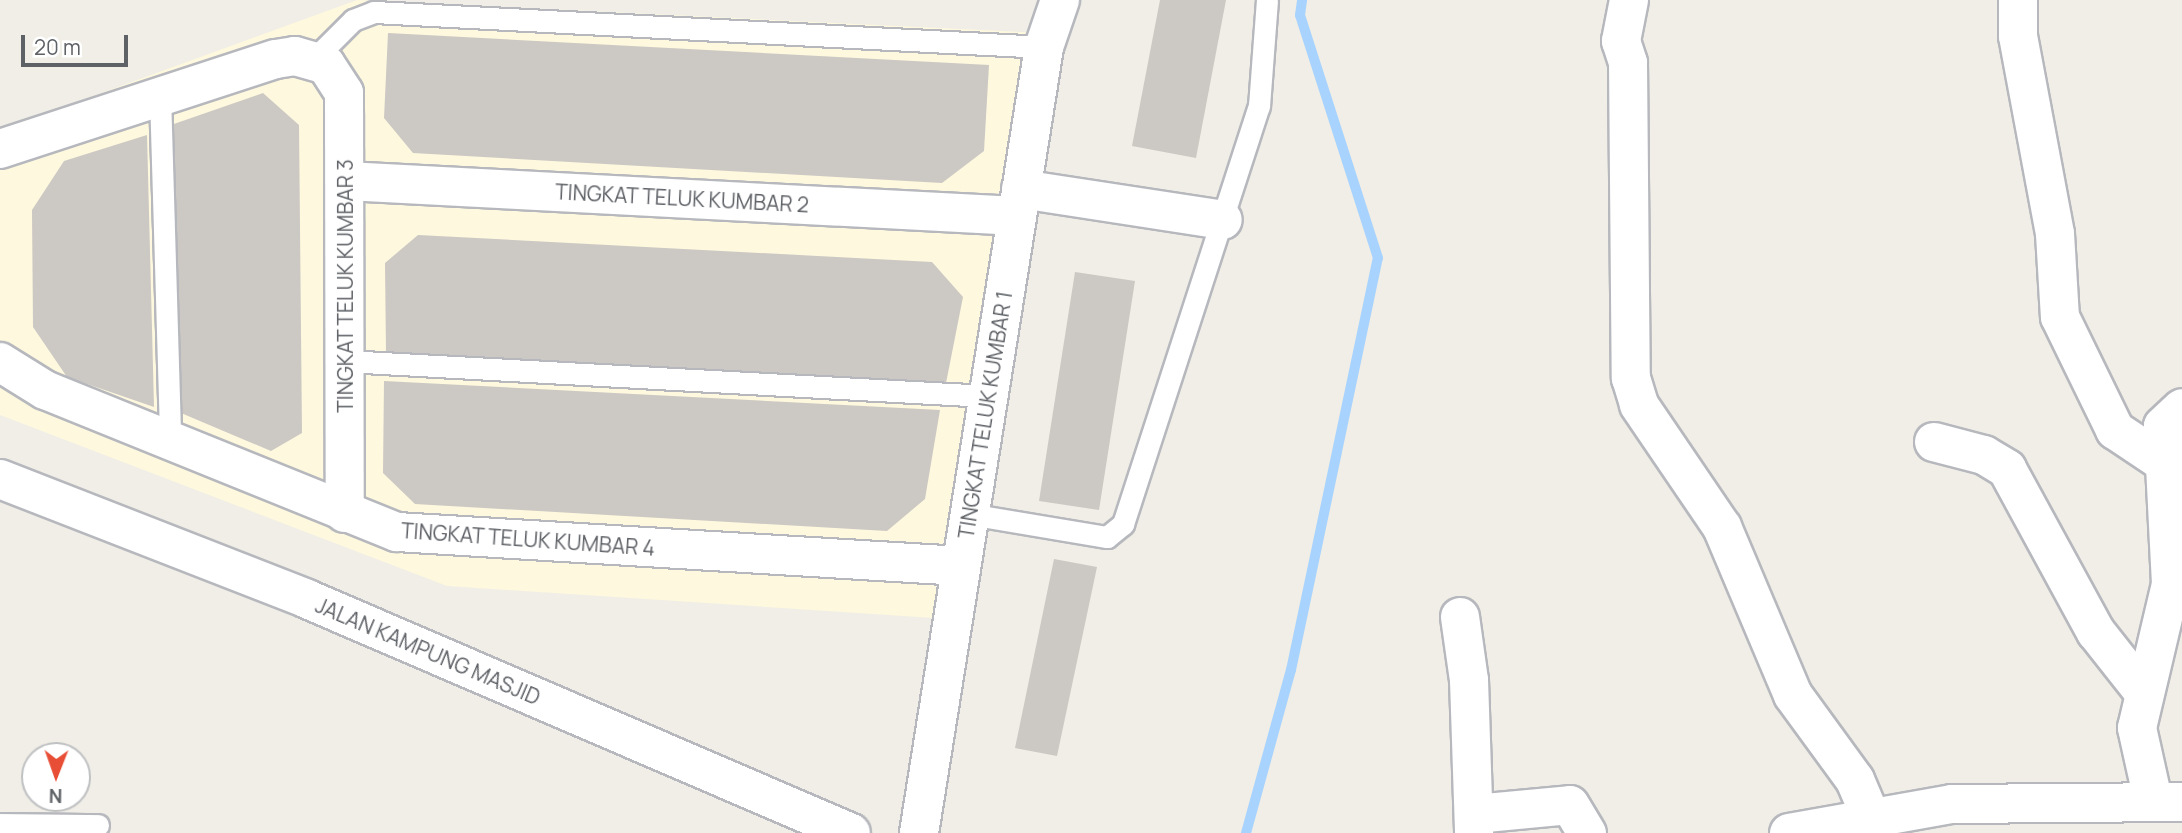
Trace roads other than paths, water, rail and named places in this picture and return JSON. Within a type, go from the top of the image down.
[{"type":"street","name":"TINGKAT TELUK KUMBAR 1","points":[[919,833],[1044,47],[1060,0]]},
{"type":"street","points":[[1629,0],[1621,40],[1628,63],[1631,378],[1639,405],[1722,527],[1793,695],[1854,780],[1893,820]]},
{"type":"street","points":[[2018,0],[2018,36],[2055,234],[2060,317],[2115,430],[2163,462]]},
{"type":"street","points":[[0,149],[275,59],[320,62]]},
{"type":"street","name":"TINGKAT TELUK KUMBAR 3","points":[[320,62],[344,93],[345,513]]},
{"type":"street","name":"TINGKAT TELUK KUMBAR 2","points":[[346,181],[1019,202],[1223,220]]},
{"type":"street","name":"TINGKAT TELUK KUMBAR 4","points":[[1,363],[16,377],[170,442],[397,532],[961,566]]},
{"type":"street","points":[[1789,833],[2016,800],[2167,801],[2137,728],[2141,689],[2171,583],[2172,524],[2163,462],[2164,426],[2182,408]]},
{"type":"street","points":[[1934,442],[1984,455],[2007,470],[2095,632],[2141,689]]},
{"type":"street","name":"JALAN KAMPUNG MASJID","points":[[0,479],[307,599],[851,833]]},
{"type":"street","points":[[1460,617],[1469,680],[1475,823],[1570,805],[1587,833]]},
{"type":"lane","points":[[969,514],[1107,537],[1117,532],[1259,106],[1267,0]]},
{"type":"lane","points":[[320,62],[353,20],[373,12],[1044,47]]},
{"type":"lane","points":[[160,95],[170,442]]},
{"type":"lane","points":[[345,361],[988,396]]},
{"type":"lane","points":[[0,824],[98,825]]},
{"type":"waterway","points":[[1246,833],[1291,670],[1378,258],[1300,15],[1302,0]]}]
